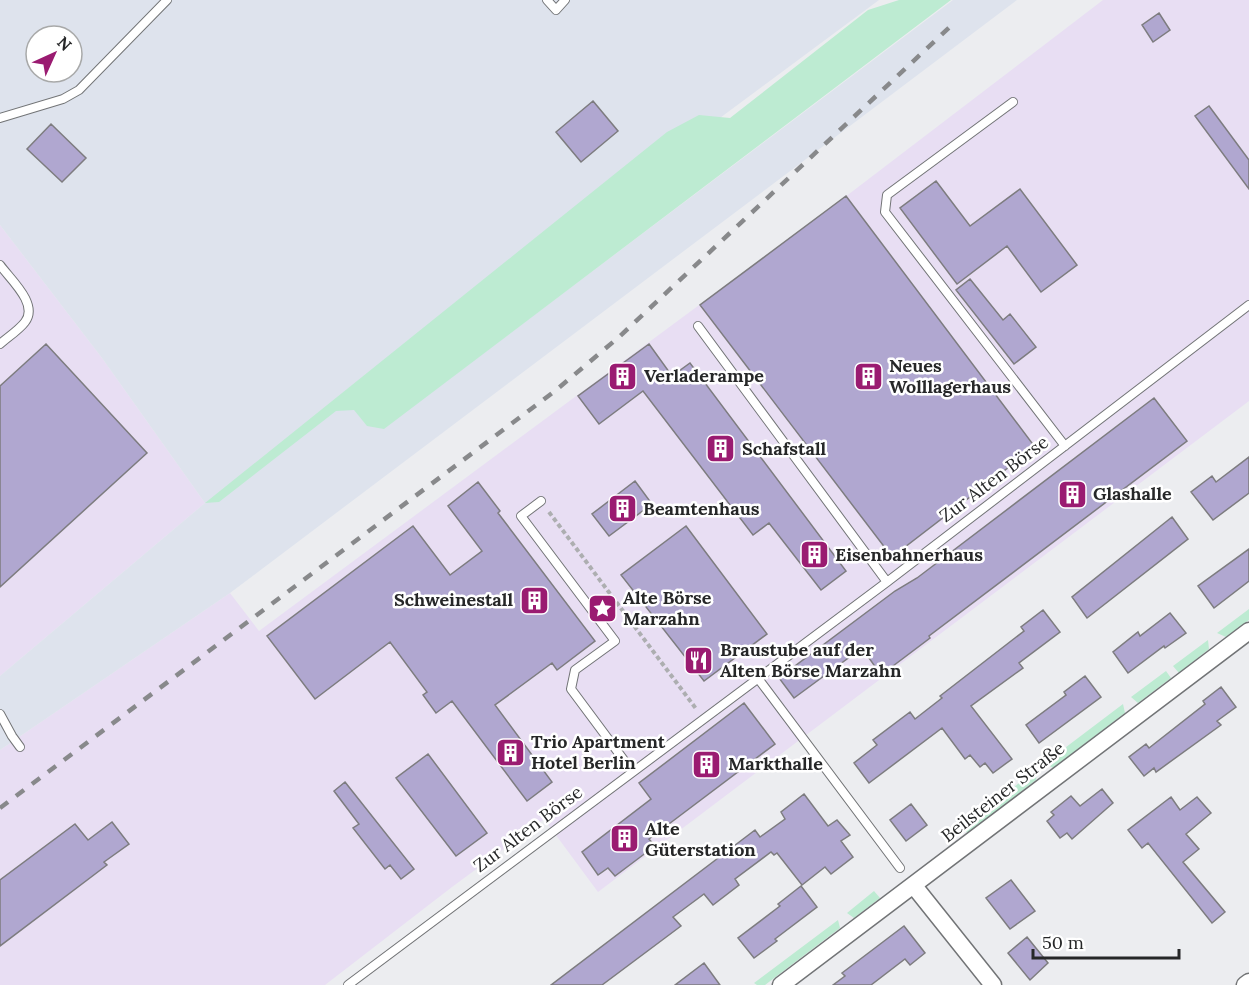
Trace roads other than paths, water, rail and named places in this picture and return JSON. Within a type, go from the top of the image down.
[{"type":"street","name":"Beilsteiner Straße","points":[[782,985],[1249,631]]},
{"type":"street","points":[[914,886],[993,985]]},
{"type":"street","points":[[1245,985],[1249,982]]},
{"type":"lane","points":[[0,118],[63,99],[79,90],[167,0]]},
{"type":"lane","points":[[547,0],[556,10],[565,0]]},
{"type":"lane","points":[[1013,102],[887,195],[885,212],[1065,446]]},
{"type":"lane","points":[[0,265],[27,300],[29,313],[25,322],[0,344]]},
{"type":"lane","name":"Zur Alten Börse","points":[[348,985],[887,582],[1249,305]]},
{"type":"lane","points":[[698,326],[887,582]]},
{"type":"lane","points":[[541,501],[521,516],[615,641],[575,669],[571,689],[632,771]]},
{"type":"lane","points":[[757,677],[900,868]]},
{"type":"lane","points":[[0,714],[20,747]]},
{"type":"railway","points":[[0,808],[555,391],[619,337],[954,23]]},
{"type":"place","name":"Verladerampe","points":[[623,376]]},
{"type":"place","name":"Neues Wolllagerhaus","points":[[868,376]]},
{"type":"place","name":"Schafstall","points":[[721,449]]},
{"type":"place","name":"Glashalle","points":[[1072,494]]},
{"type":"place","name":"Beamtenhaus","points":[[622,509]]},
{"type":"place","name":"Eisenbahnerhaus","points":[[814,555]]},
{"type":"place","name":"Schweinestall","points":[[534,600]]},
{"type":"place","name":"Alte Börse Marzahn","points":[[602,608]]},
{"type":"place","name":"Braustube auf der Alten Börse Marzahn","points":[[699,660]]},
{"type":"place","name":"Trio Apartment Hotel Berlin","points":[[510,752]]},
{"type":"place","name":"Markthalle","points":[[707,764]]},
{"type":"place","name":"Alte Güterstation","points":[[624,839]]}]
